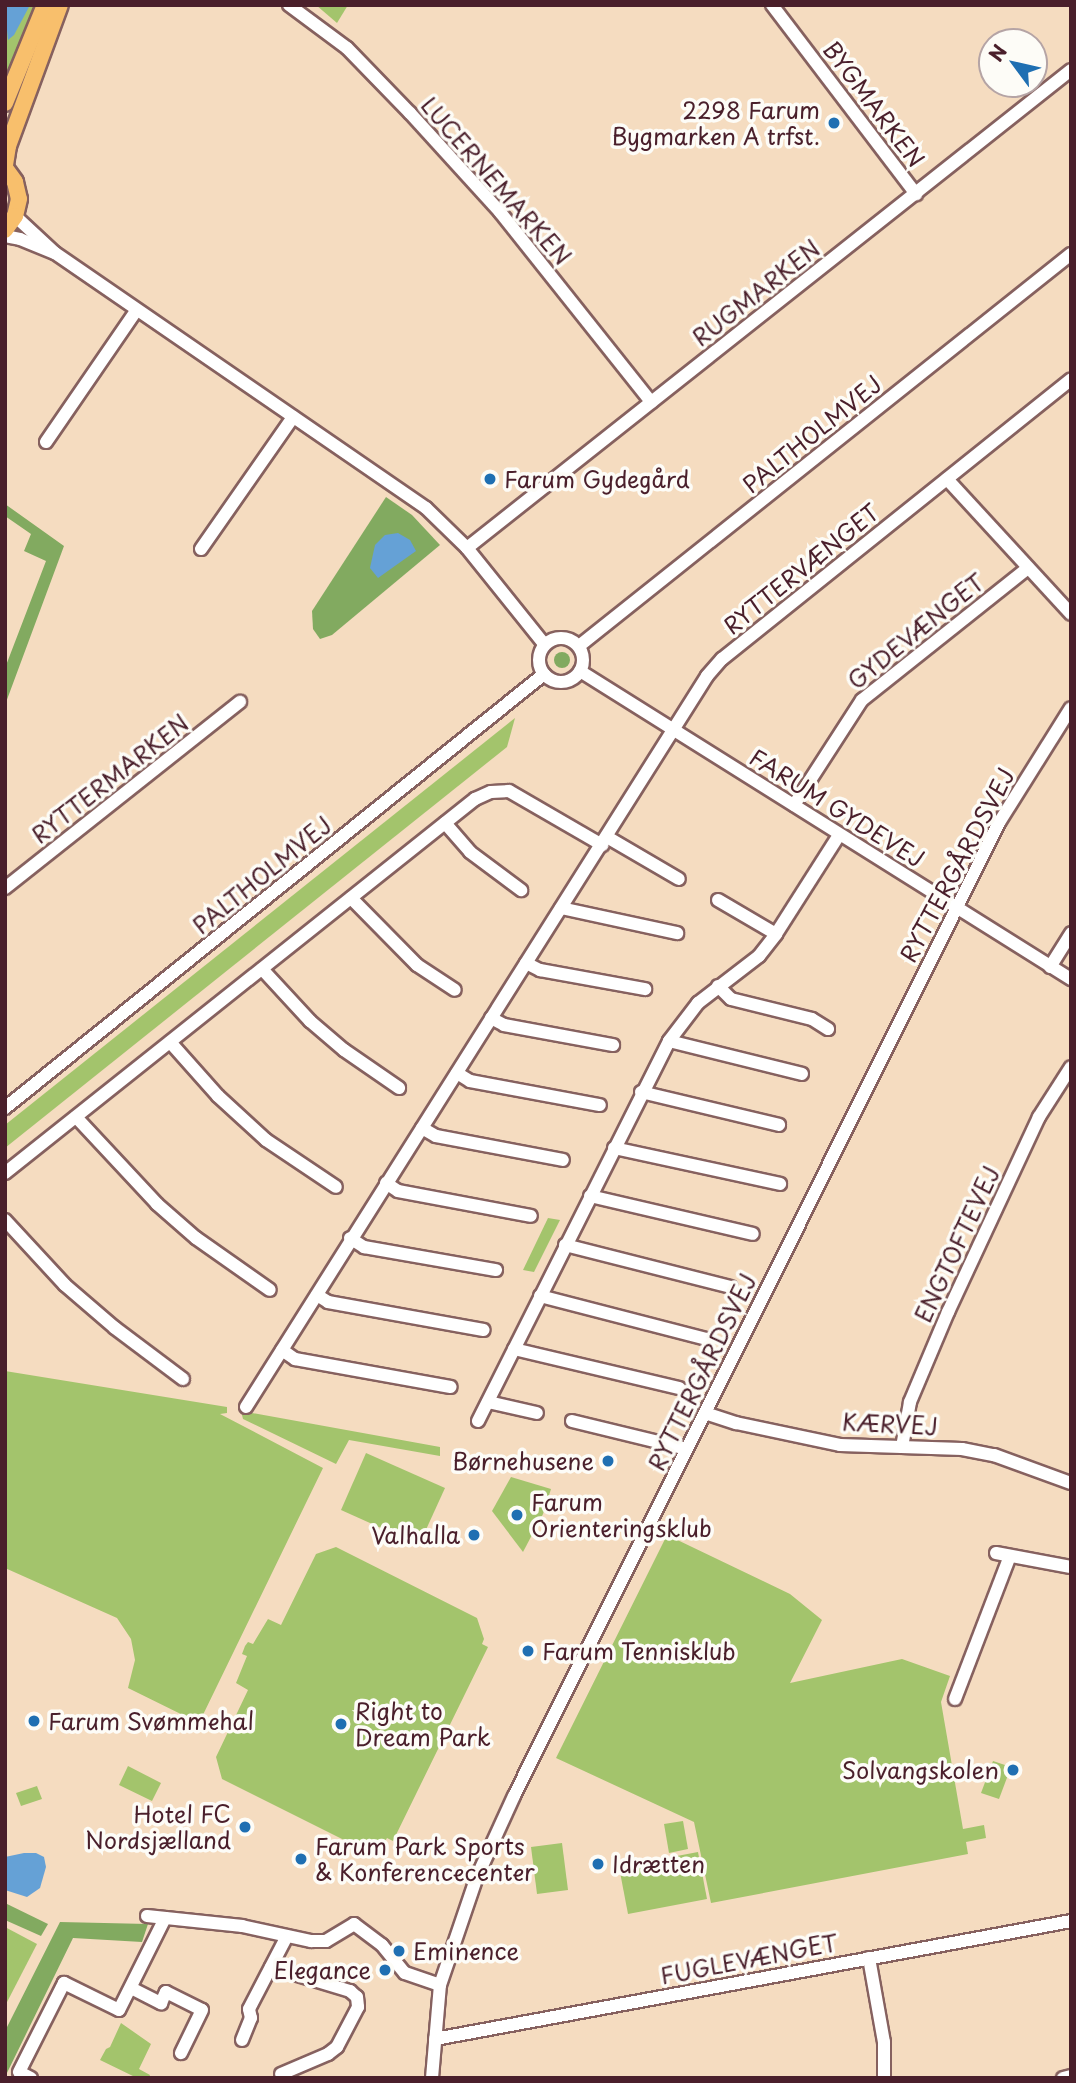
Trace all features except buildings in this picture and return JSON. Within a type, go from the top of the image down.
[{"type":"main road","points":[[5,103],[45,5]]},
{"type":"main road","points":[[10,223],[18,190],[5,167],[8,146],[60,5]]},
{"type":"street","name":"LUCERNEMARKEN","points":[[289,5],[347,48],[438,144],[500,212],[651,402]]},
{"type":"street","name":"BYGMARKEN","points":[[772,5],[916,194]]},
{"type":"street","name":"RUGMARKEN","points":[[467,548],[1071,70]]},
{"type":"street","points":[[10,223],[426,508],[467,548],[545,645]]},
{"type":"street","points":[[5,236],[55,253]]},
{"type":"street","name":"PALTHOLMVEJ","points":[[579,646],[1071,254]]},
{"type":"street","points":[[46,442],[136,311]]},
{"type":"street","name":"RYTTERVÆNGET","points":[[246,1407],[350,1238],[707,676],[722,659],[1071,379]]},
{"type":"street","points":[[201,549],[293,417]]},
{"type":"street","points":[[947,479],[1071,614]]},
{"type":"street","name":"GYDEVÆNGET","points":[[794,804],[862,700],[1028,568]]},
{"type":"street","points":[[561,638],[579,646],[583,662],[580,671],[565,681],[551,679],[544,674],[539,662],[545,645],[561,638]]},
{"type":"street","name":"FARUM GYDEVEJ","points":[[580,671],[1071,979]]},
{"type":"street","name":"PALTHOLMVEJ","points":[[5,1108],[544,674]]},
{"type":"street","name":"RYTTERMARKEN","points":[[5,888],[240,702]]},
{"type":"street","name":"RYTTERGÅRDSVEJ","points":[[432,2078],[440,1986],[484,1861],[1000,821],[1071,708]]},
{"type":"street","points":[[5,1173],[475,799],[491,792],[509,791],[679,880]]},
{"type":"street","points":[[445,823],[470,852],[521,890]]},
{"type":"street","points":[[478,1421],[641,1092],[669,1041],[682,1020],[718,986],[759,956],[839,835]]},
{"type":"street","points":[[351,898],[417,965],[455,990]]},
{"type":"street","points":[[718,900],[776,933]]},
{"type":"street","points":[[561,908],[677,933]]},
{"type":"street","points":[[1050,967],[1071,933]]},
{"type":"street","points":[[526,963],[540,970],[645,989]]},
{"type":"street","points":[[262,969],[310,1021],[344,1050],[399,1088]]},
{"type":"street","points":[[718,986],[731,999],[812,1019],[828,1029]]},
{"type":"street","points":[[491,1018],[504,1025],[613,1045]]},
{"type":"street","points":[[669,1041],[802,1074]]},
{"type":"street","points":[[170,1042],[218,1096],[266,1140],[336,1187]]},
{"type":"street","name":"ENGTOFTEVEJ","points":[[902,1447],[910,1402],[947,1312],[1039,1117],[1071,1068]]},
{"type":"street","points":[[457,1073],[470,1081],[600,1105]]},
{"type":"street","points":[[641,1092],[779,1125]]},
{"type":"street","points":[[76,1117],[157,1204],[196,1238],[270,1290]]},
{"type":"street","points":[[422,1128],[436,1136],[563,1160]]},
{"type":"street","points":[[614,1148],[780,1184]]},
{"type":"street","points":[[386,1183],[398,1191],[531,1216]]},
{"type":"street","points":[[590,1196],[753,1234]]},
{"type":"street","points":[[5,1220],[65,1285],[115,1328],[183,1379]]},
{"type":"street","points":[[350,1238],[364,1247],[496,1270]]},
{"type":"street","points":[[565,1245],[731,1287]]},
{"type":"street","points":[[317,1295],[328,1303],[484,1330]]},
{"type":"street","points":[[540,1296],[706,1339]]},
{"type":"street","points":[[514,1349],[679,1388]]},
{"type":"street","points":[[282,1350],[295,1359],[450,1387]]},
{"type":"street","points":[[488,1402],[537,1413]]},
{"type":"street","name":"KÆRVEJ","points":[[705,1413],[736,1423],[840,1445],[962,1449],[994,1455],[1071,1483]]},
{"type":"street","points":[[572,1421],[687,1449]]},
{"type":"street","points":[[996,1553],[1071,1567]]},
{"type":"street","points":[[955,1699],[1010,1556]]},
{"type":"street","points":[[147,1916],[311,1941],[326,1941],[354,1924],[383,1945],[396,1965],[405,1973],[440,1986]]},
{"type":"street","points":[[31,2078],[19,2072],[64,1983],[119,2011],[165,1917]]},
{"type":"street","name":"FUGLEVÆNGET","points":[[435,2039],[1071,1921]]},
{"type":"street","points":[[242,2039],[251,2018],[249,2009],[286,1936]]},
{"type":"street","points":[[869,1958],[884,2042],[884,2078]]},
{"type":"street","points":[[271,1967],[350,1991],[357,1997],[358,2007],[337,2047],[328,2054],[281,2074]]},
{"type":"street","points":[[131,1988],[161,2003],[166,1992],[202,2010],[181,2053]]},
{"type":"street","points":[[1063,2078],[1071,2076]]},
{"type":"green space","points":[[5,5],[38,5],[29,37],[5,80]]},
{"type":"green space","points":[[316,5],[348,5],[337,23]]},
{"type":"green space","points":[[386,497],[412,515],[440,545],[332,635],[320,639],[313,629],[312,611]]},
{"type":"green space","points":[[5,504],[64,546],[5,705],[5,668],[46,561],[24,551],[31,534],[5,516]]},
{"type":"green space","points":[[562,652],[568,654],[568,666],[562,668],[556,666],[554,660],[556,654]]},
{"type":"green space","points":[[515,718],[507,747],[5,1148],[5,1125]]},
{"type":"green space","points":[[548,1218],[560,1220],[534,1272],[523,1270]]},
{"type":"green space","points":[[5,1371],[227,1407],[227,1413],[220,1414],[323,1468],[199,1723],[128,1688],[135,1660],[131,1639],[117,1618],[5,1568]]},
{"type":"green space","points":[[241,1411],[440,1447],[440,1456],[349,1440],[336,1464],[243,1419]]},
{"type":"green space","points":[[366,1453],[445,1488],[419,1545],[341,1510]]},
{"type":"green space","points":[[511,1477],[551,1489],[543,1514],[523,1552],[492,1511]]},
{"type":"green space","points":[[667,1535],[790,1594],[822,1620],[790,1683],[902,1659],[950,1676],[941,1702],[963,1829],[984,1825],[986,1838],[966,1842],[968,1854],[711,1903],[694,1822],[556,1758]]},
{"type":"green space","name":"Right to Dream Park","points":[[336,1547],[477,1618],[484,1639],[482,1644],[488,1647],[393,1841],[387,1838],[384,1843],[364,1850],[222,1779],[216,1757],[248,1690],[236,1683],[247,1656],[242,1654],[245,1646],[248,1642],[253,1644],[268,1619],[281,1625],[316,1554]]},
{"type":"green space","points":[[993,1761],[1011,1767],[999,1799],[981,1793]]},
{"type":"green space","points":[[128,1766],[161,1783],[152,1801],[119,1785]]},
{"type":"green space","points":[[37,1786],[42,1799],[21,1806],[16,1793]]},
{"type":"green space","points":[[683,1821],[688,1849],[669,1853],[664,1824]]},
{"type":"green space","points":[[562,1843],[568,1890],[537,1894],[531,1847]]},
{"type":"green space","points":[[698,1852],[707,1899],[628,1914],[619,1867]]},
{"type":"green space","points":[[5,1903],[48,1924],[41,1936],[5,1920]]},
{"type":"green space","points":[[60,1922],[148,1924],[142,1942],[73,1938],[5,2077],[5,2031]]},
{"type":"green space","points":[[5,1927],[37,1944],[5,2006]]},
{"type":"green space","points":[[121,2023],[151,2044],[139,2069],[150,2075],[149,2078],[137,2078],[100,2060],[110,2047]]},
{"type":"water","points":[[8,5],[30,5],[14,35],[8,40],[5,11]]},
{"type":"water","points":[[398,533],[410,540],[416,551],[378,578],[370,568],[375,545],[385,535]]},
{"type":"water","points":[[36,1853],[44,1857],[46,1867],[40,1888],[27,1897],[5,1890],[5,1857]]},
{"type":"place","name":"2298 Farum Bygmarken A trfst.","points":[[834,123]]},
{"type":"place","name":"Farum Gydegård","points":[[490,479]]},
{"type":"place","name":"Børnehusene","points":[[608,1461]]},
{"type":"place","name":"Farum Orienteringsklub","points":[[517,1515]]},
{"type":"place","name":"Valhalla","points":[[474,1535]]},
{"type":"place","name":"Farum Tennisklub","points":[[528,1651]]},
{"type":"place","name":"Farum Svømmehal","points":[[34,1721]]},
{"type":"place","name":"Right to Dream Park","points":[[341,1724]]},
{"type":"place","name":"Solvangskolen","points":[[1013,1770]]},
{"type":"place","name":"Hotel FC Nordsjælland","points":[[245,1827]]},
{"type":"place","name":"Farum Park Sports & Konferencecenter","points":[[301,1859]]},
{"type":"place","name":"Idrætten","points":[[598,1864]]},
{"type":"place","name":"Eminence","points":[[399,1951]]},
{"type":"place","name":"Elegance","points":[[385,1970]]}]
